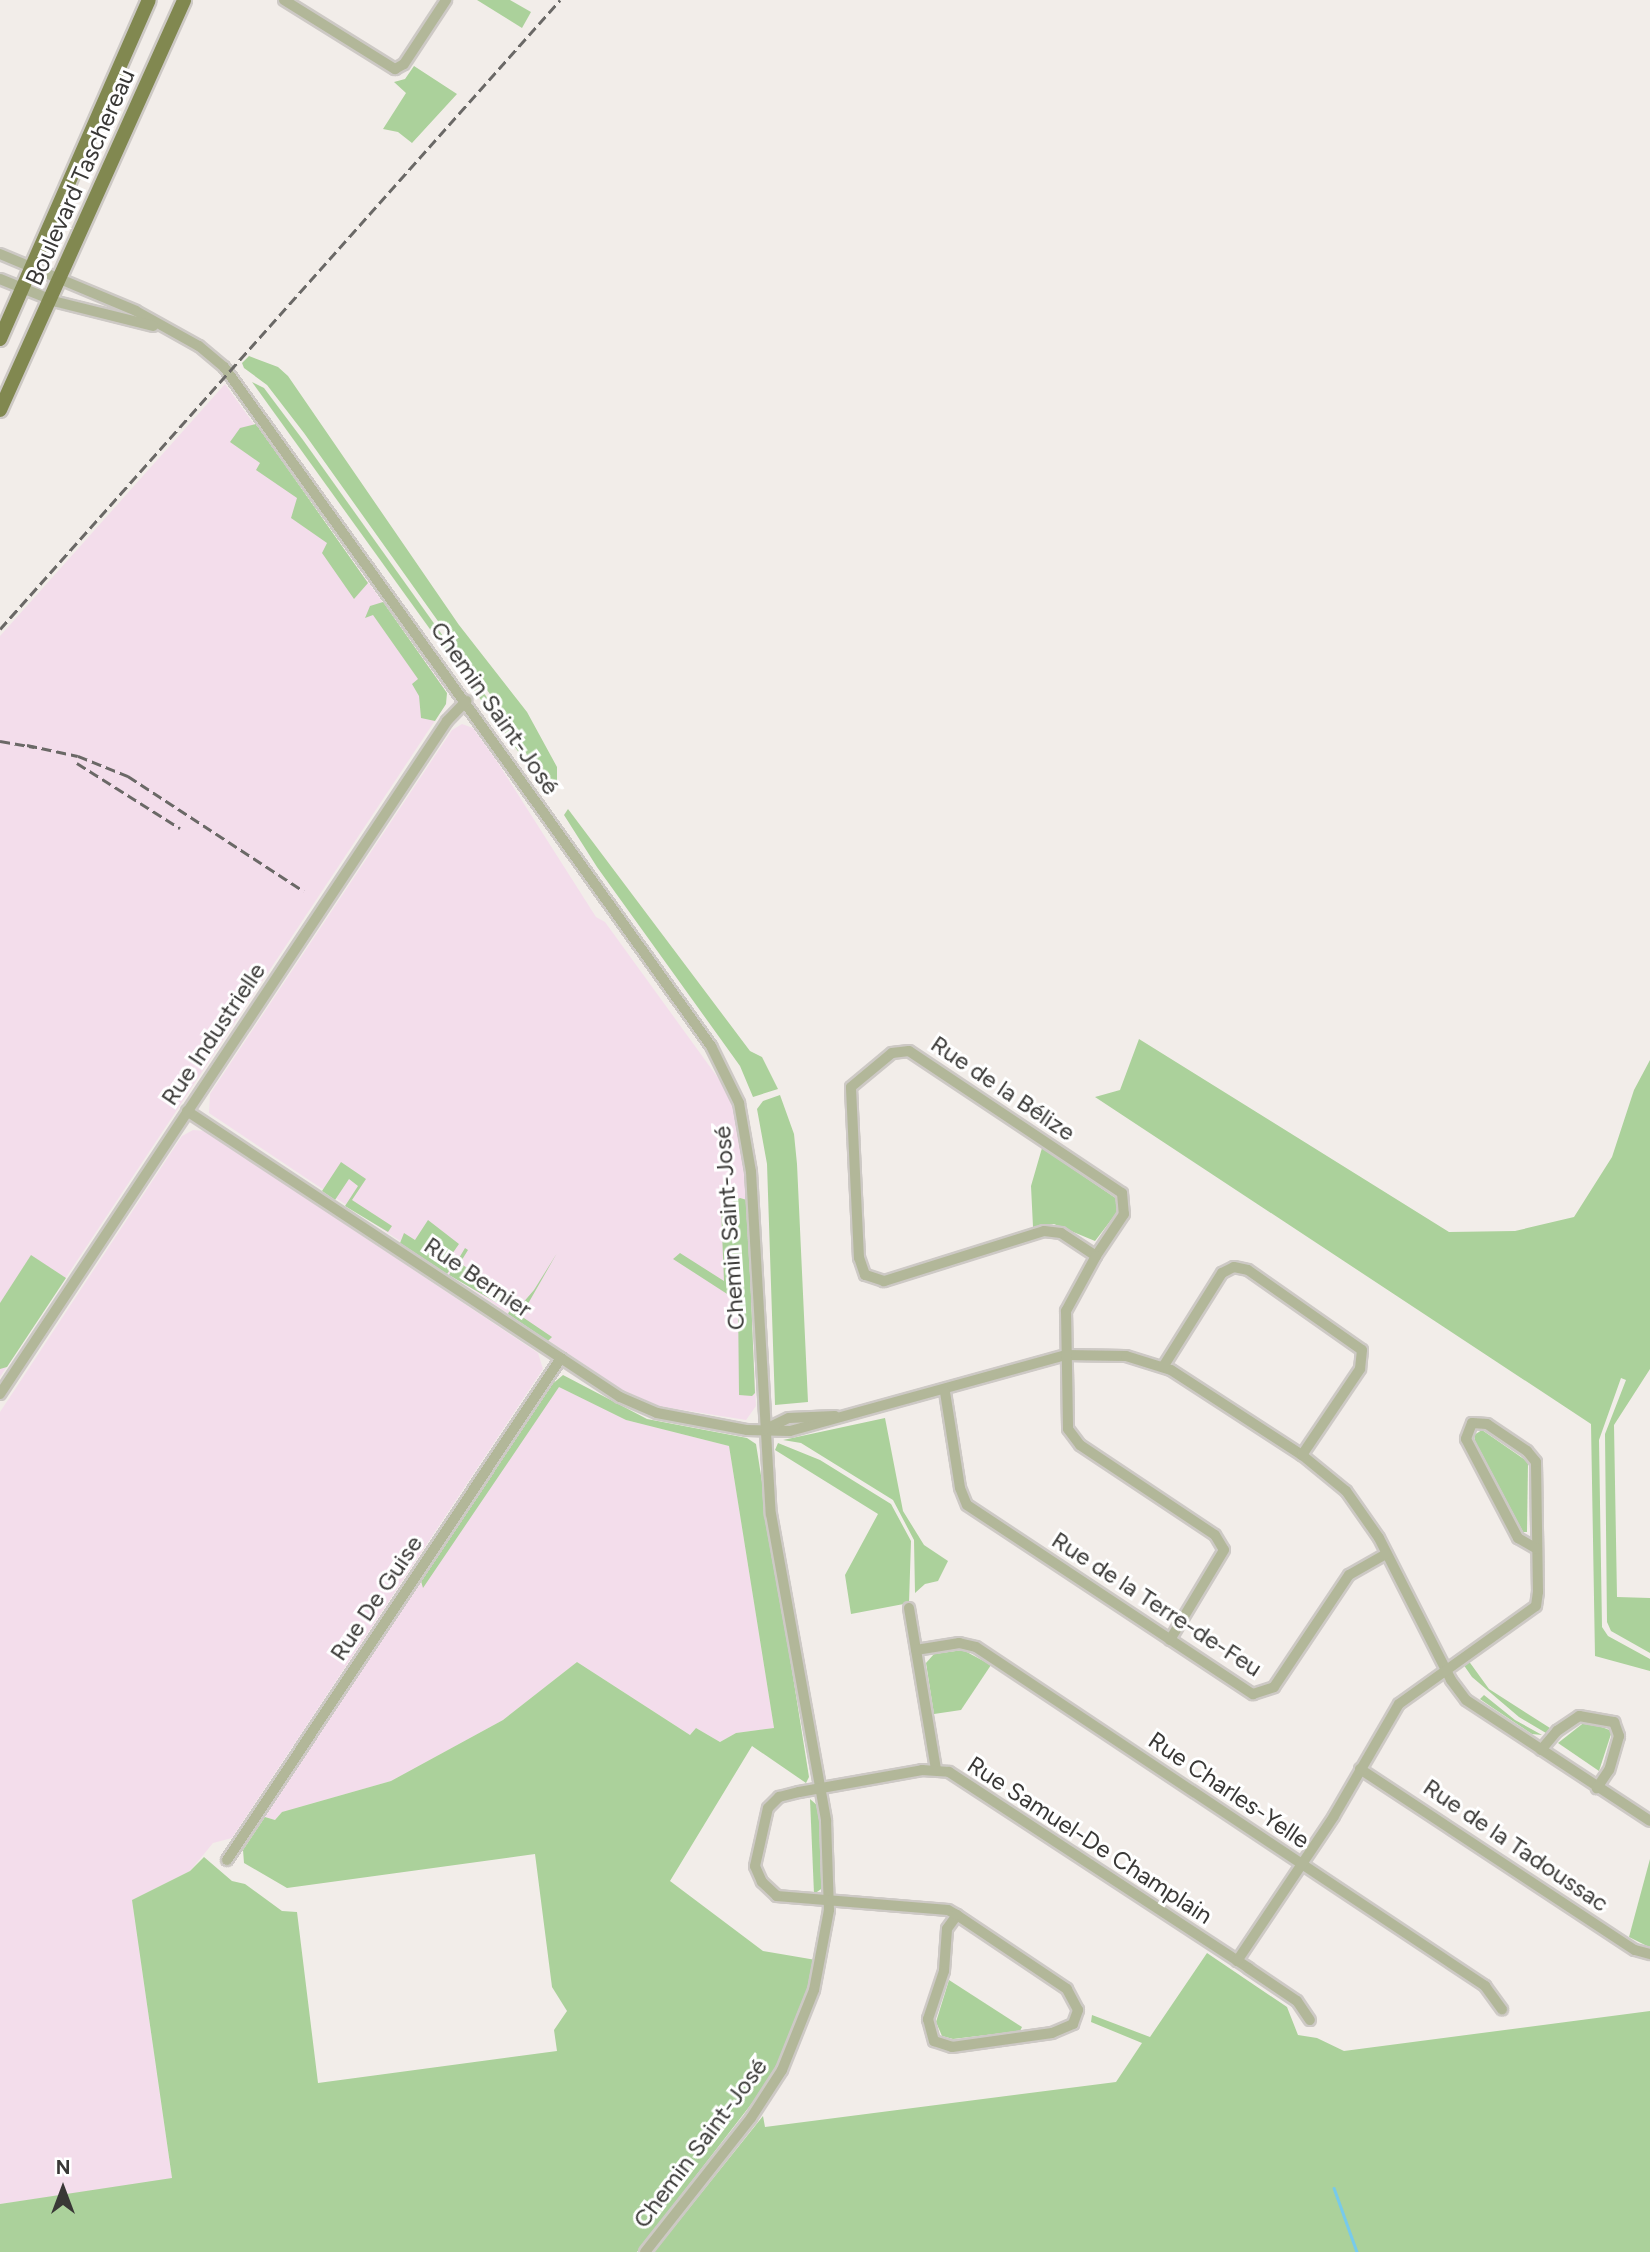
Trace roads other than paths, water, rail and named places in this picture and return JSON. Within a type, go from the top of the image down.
[{"type":"main road","name":"Boulevard Taschereau","points":[[0,339],[149,0]]},
{"type":"main road","name":"Boulevard Taschereau","points":[[0,410],[184,0]]},
{"type":"street","points":[[284,0],[388,66],[401,66],[446,0]]},
{"type":"street","name":"Chemin Saint-José","points":[[0,254],[136,311],[210,354],[232,377],[711,1046],[735,1092],[750,1157],[764,1430],[776,1550],[821,1788],[829,1853],[829,1902],[817,1979],[782,2070],[754,2114],[645,2252]]},
{"type":"street","name":"Chemin Saint-José","points":[[0,279],[50,299],[172,332]]},
{"type":"street","name":"Rue Industrielle","points":[[0,1394],[442,729],[466,701]]},
{"type":"street","name":"Rue de la Bélize","points":[[1096,1256],[1061,1233],[1044,1231],[884,1281],[869,1279],[859,1258],[853,1082],[892,1053],[909,1052],[1118,1189],[1125,1198],[1124,1214],[1068,1304],[1067,1422],[1075,1440],[1223,1544],[1221,1563],[1170,1640]]},
{"type":"street","name":"Rue Bernier","points":[[187,1111],[561,1358],[647,1410],[764,1430],[790,1431],[837,1417],[945,1392],[1066,1355],[1115,1354],[1163,1367],[1302,1455],[1353,1498],[1386,1554],[1444,1667],[1466,1700],[1650,1821]]},
{"type":"street","points":[[1163,1367],[1222,1273],[1234,1267],[1248,1270],[1362,1350],[1360,1369],[1302,1455]]},
{"type":"street","name":"Rue De Guise","points":[[227,1860],[561,1358]]},
{"type":"street","name":"Rue de la Terre-de-Feu","points":[[945,1392],[960,1488],[967,1505],[1249,1692],[1266,1693],[1346,1579],[1386,1554]]},
{"type":"street","points":[[1237,1961],[1302,1864],[1399,1704],[1444,1667],[1533,1610],[1538,1600],[1537,1549],[1534,1457],[1487,1424],[1472,1423],[1466,1439],[1518,1538],[1537,1549]]},
{"type":"street","points":[[909,1608],[936,1770]]},
{"type":"street","name":"Rue Charles-Yelle","points":[[916,1650],[959,1643],[976,1647],[1485,1986],[1502,2010]]},
{"type":"street","points":[[1541,1750],[1557,1731],[1584,1714],[1614,1722],[1619,1736],[1611,1766],[1597,1788]]},
{"type":"street","name":"Rue de la Tadoussac","points":[[1360,1769],[1635,1950],[1650,1954]]},
{"type":"street","name":"Rue Samuel-De Champlain","points":[[829,1902],[777,1896],[762,1882],[755,1866],[756,1844],[771,1804],[785,1795],[936,1770],[965,1781],[1297,2001],[1310,2020]]},
{"type":"street","points":[[829,1902],[932,1907],[957,1915],[1067,1989],[1078,2010],[1073,2024],[1052,2033],[952,2047],[934,2041],[928,2019],[944,1971],[947,1929],[957,1915]]},
{"type":"waterway","points":[[1334,2188],[1357,2252]]},
{"type":"railway","points":[[0,629],[560,0]]},
{"type":"railway","points":[[0,741],[34,747]]},
{"type":"railway","points":[[27,745],[78,756],[128,776],[304,891]]},
{"type":"railway","points":[[77,763],[180,828]]}]
